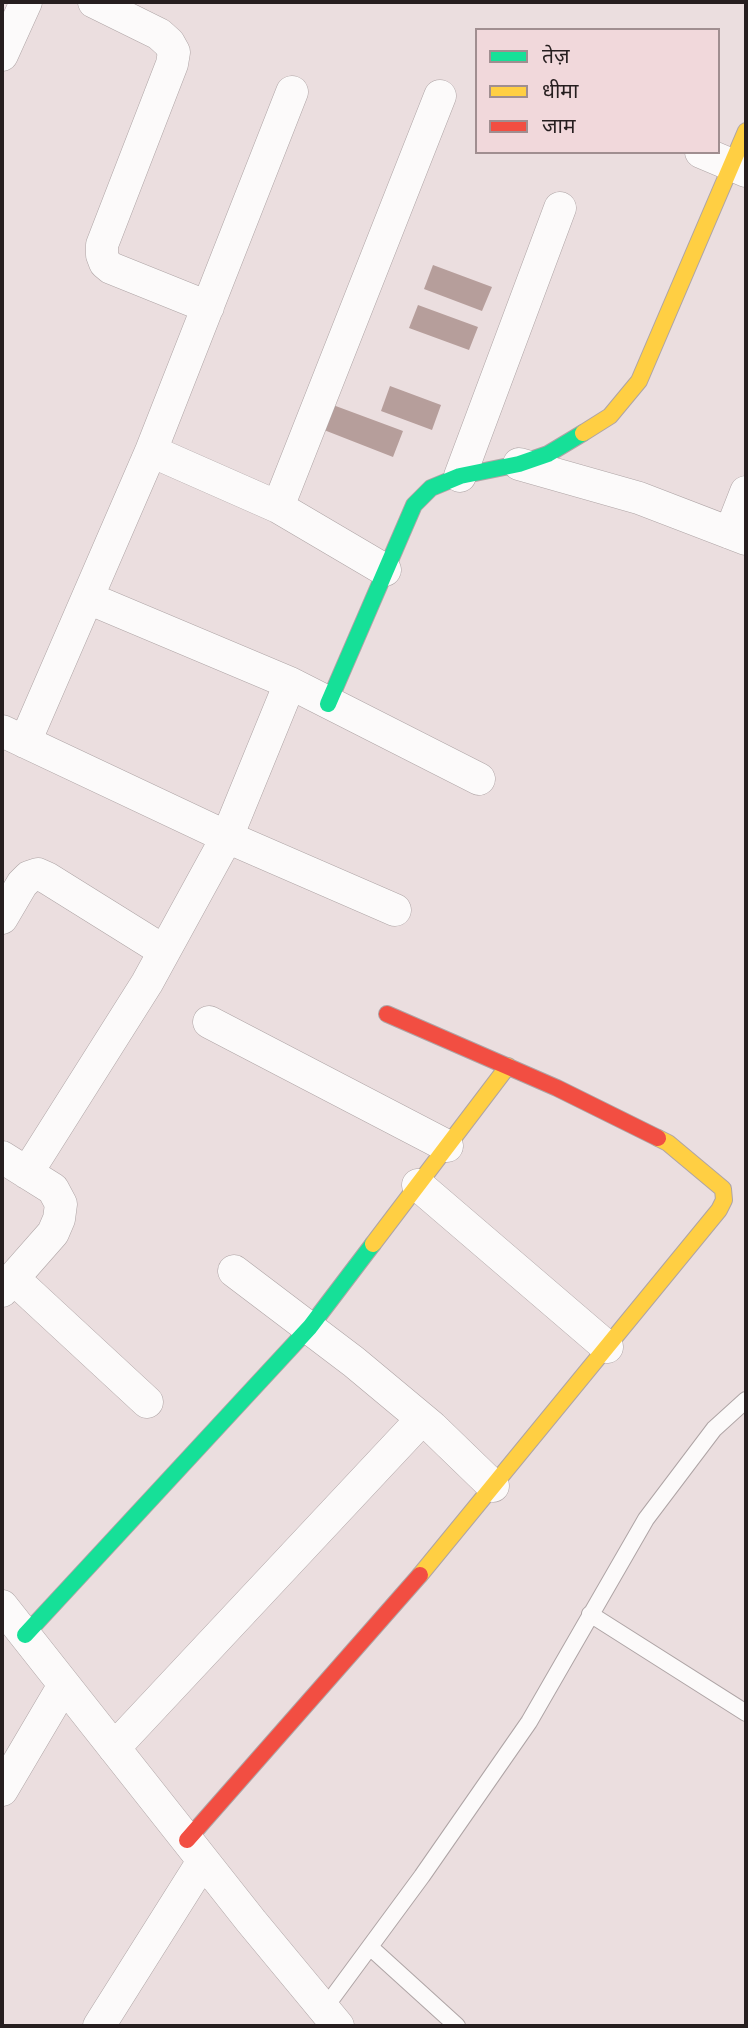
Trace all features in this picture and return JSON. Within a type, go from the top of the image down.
[{"type":"street","points":[[2,55],[26,2]]},
{"type":"street","points":[[94,2],[159,34],[174,52],[172,64],[102,245],[102,256],[111,268],[208,307]]},
{"type":"street","points":[[292,92],[151,451],[88,598],[14,736],[227,837],[396,910]]},
{"type":"street","points":[[278,507],[440,96]]},
{"type":"street","points":[[328,704],[414,505],[431,488],[460,476],[519,464],[548,454],[610,416],[639,381],[738,168],[746,131]]},
{"type":"street","points":[[706,154],[738,168]]},
{"type":"street","points":[[460,476],[560,208]]},
{"type":"street","points":[[151,451],[278,507],[385,570]]},
{"type":"street","points":[[519,464],[639,498],[738,536],[746,492]]},
{"type":"street","points":[[88,598],[290,683],[479,779]]},
{"type":"street","points":[[147,1402],[7,1284],[52,1233],[59,1219],[61,1204],[53,1189],[14,1165],[147,983],[227,837],[290,683]]},
{"type":"street","points":[[2,918],[22,884],[29,877],[38,874],[164,951]]},
{"type":"street","points":[[99,2026],[195,1851],[719,1210],[724,1200],[723,1189],[668,1143],[557,1088],[387,1014]]},
{"type":"street","points":[[209,1021],[447,1146]]},
{"type":"street","points":[[25,1635],[310,1327],[508,1066]]},
{"type":"street","points":[[418,1185],[607,1347]]},
{"type":"street","points":[[234,1270],[310,1327],[422,1419],[493,1486]]},
{"type":"street","points":[[114,1748],[422,1419]]},
{"type":"street","points":[[2,1606],[331,2018]]},
{"type":"street","points":[[2,1790],[64,1685]]},
{"type":"lane","points":[[331,2018],[370,1947],[529,1722],[646,1519],[714,1429],[746,1400]]},
{"type":"lane","points":[[590,1614],[746,1713]]},
{"type":"lane","points":[[370,1947],[457,2026]]},
{"type":"building","points":[[433,265],[492,287],[482,311],[424,289]]},
{"type":"building","points":[[418,305],[478,327],[469,350],[409,328]]},
{"type":"building","points":[[390,386],[441,405],[432,430],[381,411]]},
{"type":"building","points":[[333,405],[403,431],[393,457],[324,430]]},
{"type":"traffic: fast","points":[[328,704],[414,505],[431,488],[460,476],[519,464],[548,454],[583,433]]},
{"type":"traffic: fast","points":[[25,1635],[310,1327],[373,1244]]},
{"type":"traffic: slow","points":[[583,433],[610,416],[639,381],[746,131]]},
{"type":"traffic: slow","points":[[373,1244],[508,1066]]},
{"type":"traffic: slow","points":[[420,1575],[719,1210],[724,1200],[723,1189],[668,1143],[658,1138]]},
{"type":"traffic: jam","points":[[387,1014],[557,1088],[658,1138]]},
{"type":"traffic: jam","points":[[187,1840],[420,1575]]}]
